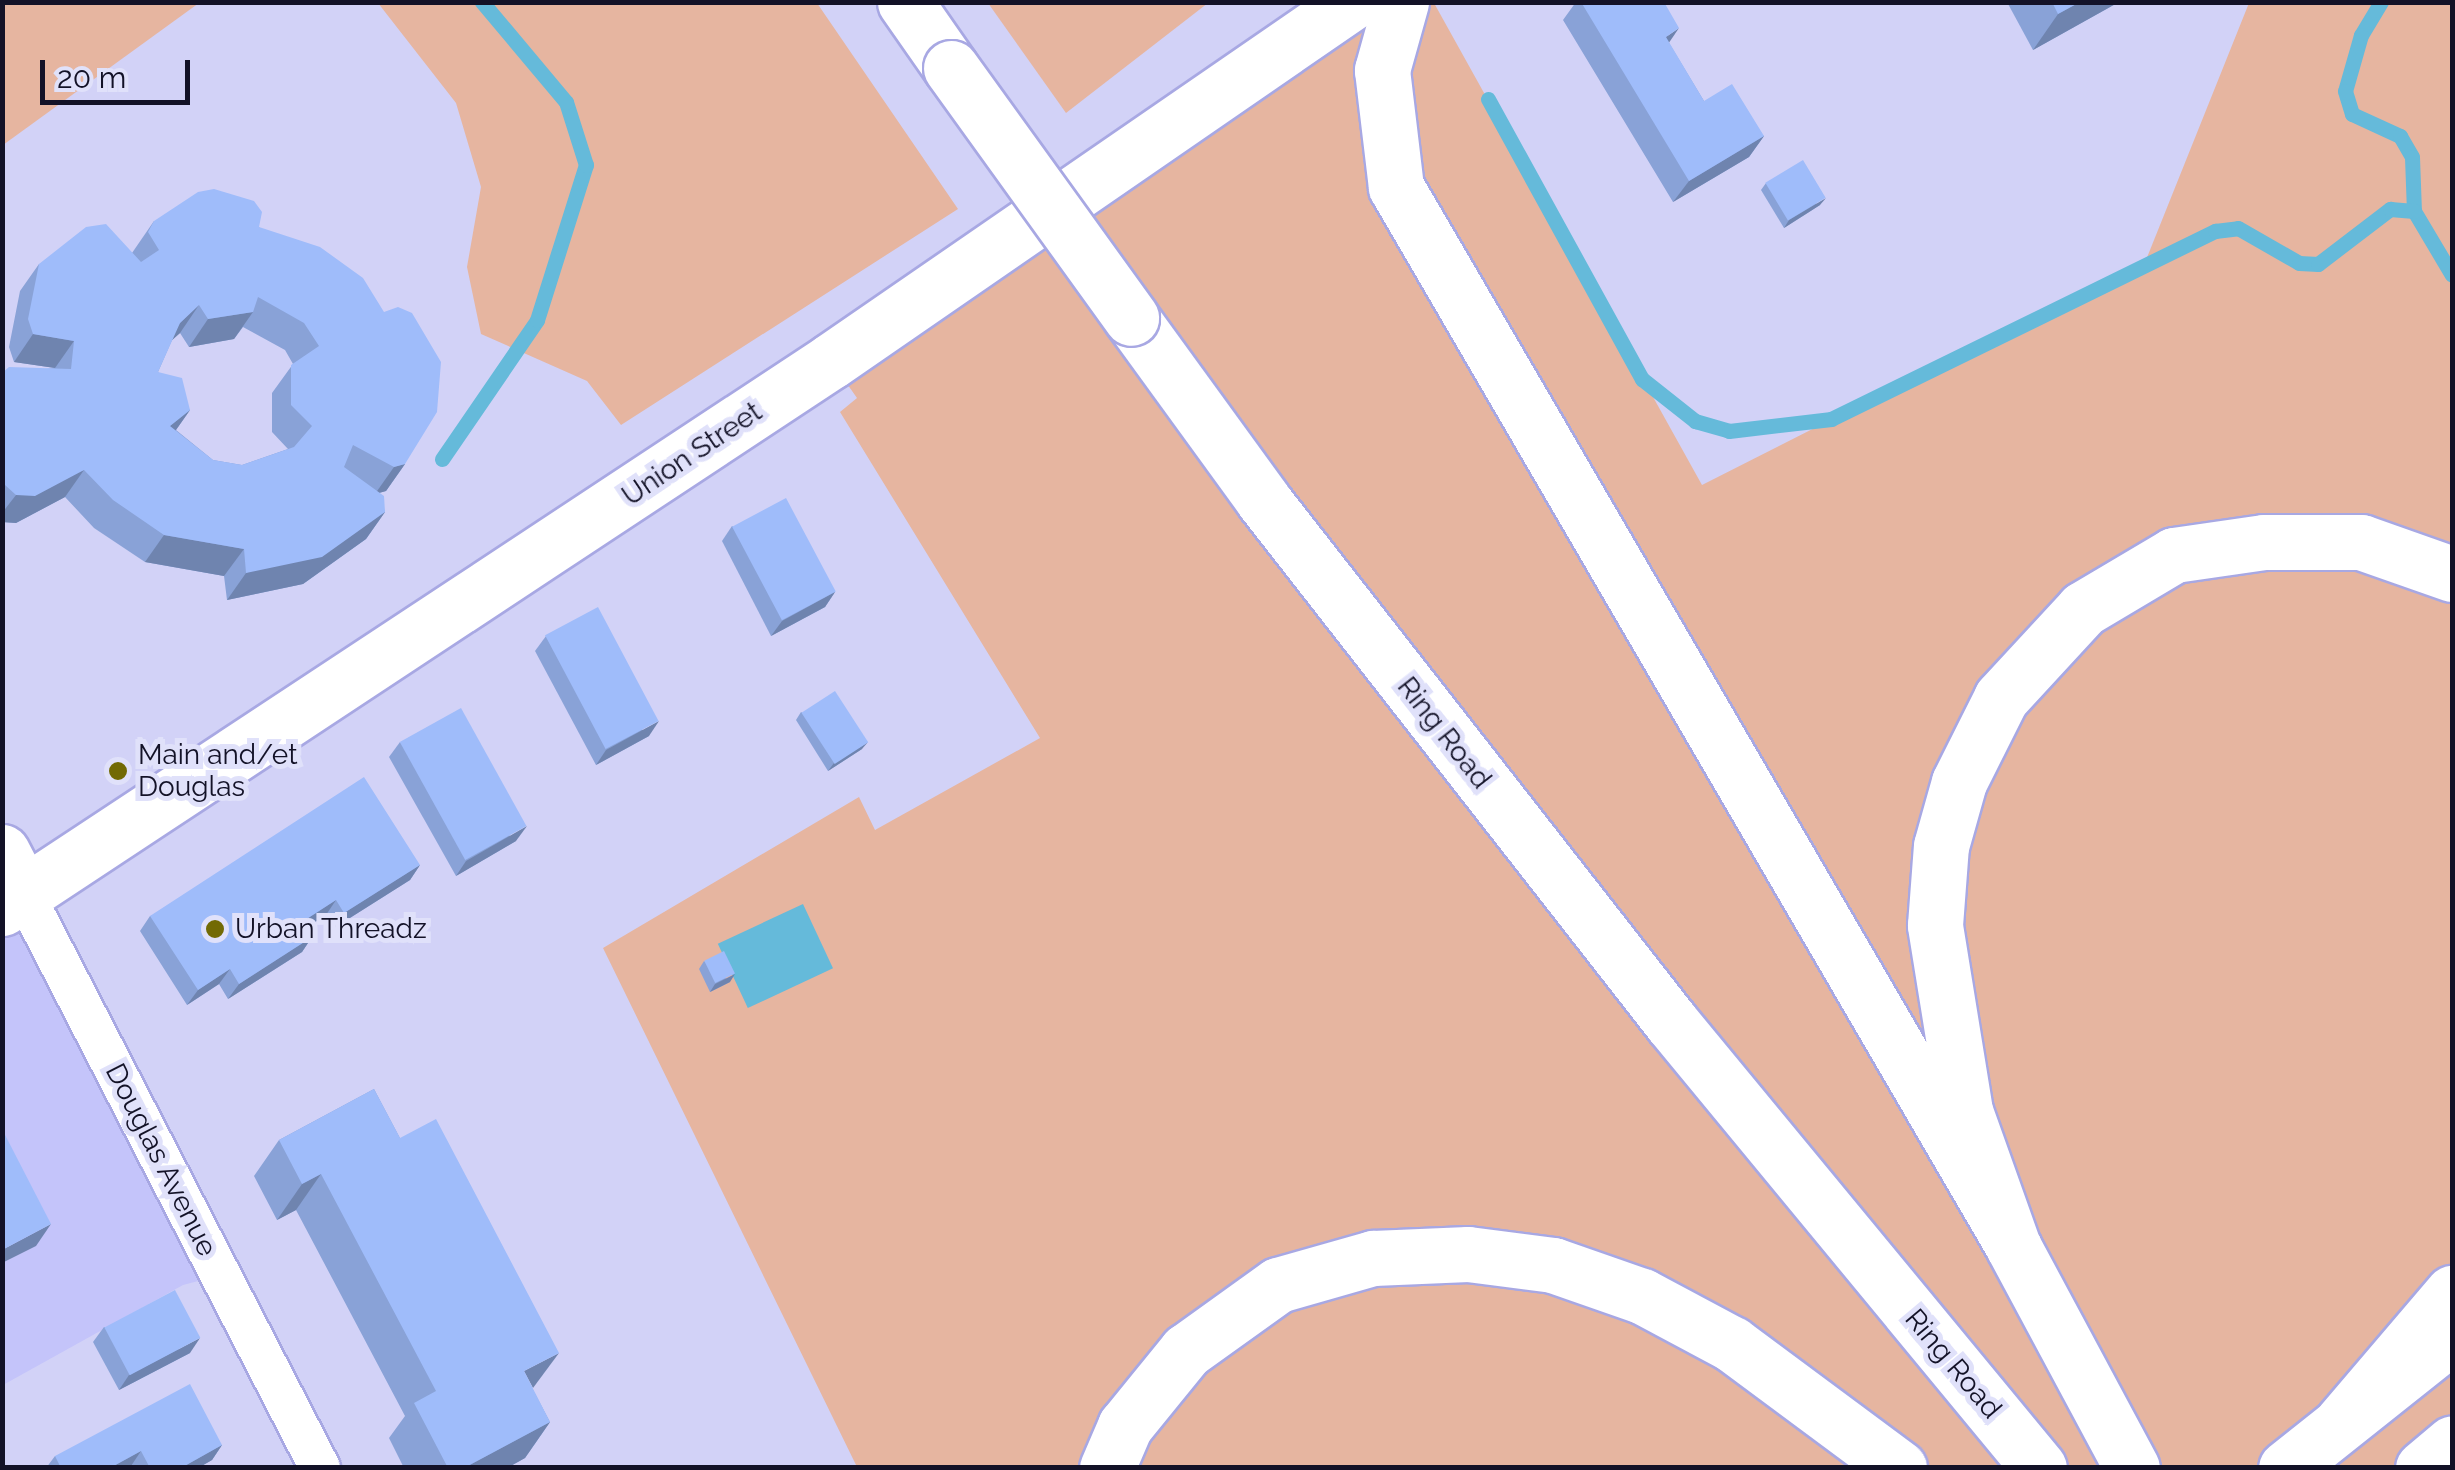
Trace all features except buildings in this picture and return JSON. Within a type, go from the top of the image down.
[{"type":"main road","name":"Ring Road","points":[[905,2],[1263,500],[1671,1022],[2027,1454]]},
{"type":"main road","name":"Union Street","points":[[10,885],[798,382],[1352,2]]},
{"type":"main road","points":[[1401,2],[1382,70],[1396,188],[2013,1246],[2089,1380],[2132,1468]]},
{"type":"main road","points":[[2013,1246],[1965,1111],[1935,925],[1941,846],[1960,782],[2001,698],[2084,608],[2174,554],[2264,542],[2361,542],[2452,574]]},
{"type":"main road","points":[[1107,1468],[1125,1426],[1186,1351],[1278,1285],[1374,1258],[1468,1254],[1553,1265],[1642,1296],[1732,1344],[1898,1468]]},
{"type":"main road","points":[[2342,1422],[2452,1293]]},
{"type":"main road","points":[[2286,1468],[2452,1336]]},
{"type":"main road","points":[[2423,1468],[2452,1444]]},
{"type":"street","name":"Douglas Avenue","points":[[10,885],[320,1468]]},
{"type":"shaded area","points":[[3,2],[199,2],[199,3],[3,145]]},
{"type":"shaded area","points":[[378,3],[817,3],[958,209],[621,425],[587,381],[481,334],[467,267],[481,187],[456,103]]},
{"type":"shaded area","points":[[988,3],[1208,3],[1066,113]]},
{"type":"shaded area","points":[[1352,3],[1434,3],[1702,485],[2146,260],[2249,3],[2452,3],[2452,1467],[857,1467],[603,948],[859,797],[875,830],[1040,738],[840,412],[857,398],[831,361]]},
{"type":"shaded area","points":[[24,894],[221,1275],[183,1285],[3,1385],[2,908]]},
{"type":"shaded area","points":[[803,904],[833,968],[748,1008],[718,944]]},
{"type":"waterway","points":[[442,459],[537,320],[586,165],[566,102],[482,2]]},
{"type":"waterway","points":[[2381,2],[2361,35],[2345,91],[2352,114],[2400,136],[2412,157],[2414,211],[2452,275]]},
{"type":"waterway","points":[[1488,99],[1642,379],[1695,421],[1729,431],[1831,419],[2215,231],[2238,228],[2299,263],[2318,264],[2390,209],[2414,211]]},
{"type":"place","name":"Main and/et Douglas","points":[[118,771]]},
{"type":"place","name":"Urban Threadz","points":[[215,929]]}]
